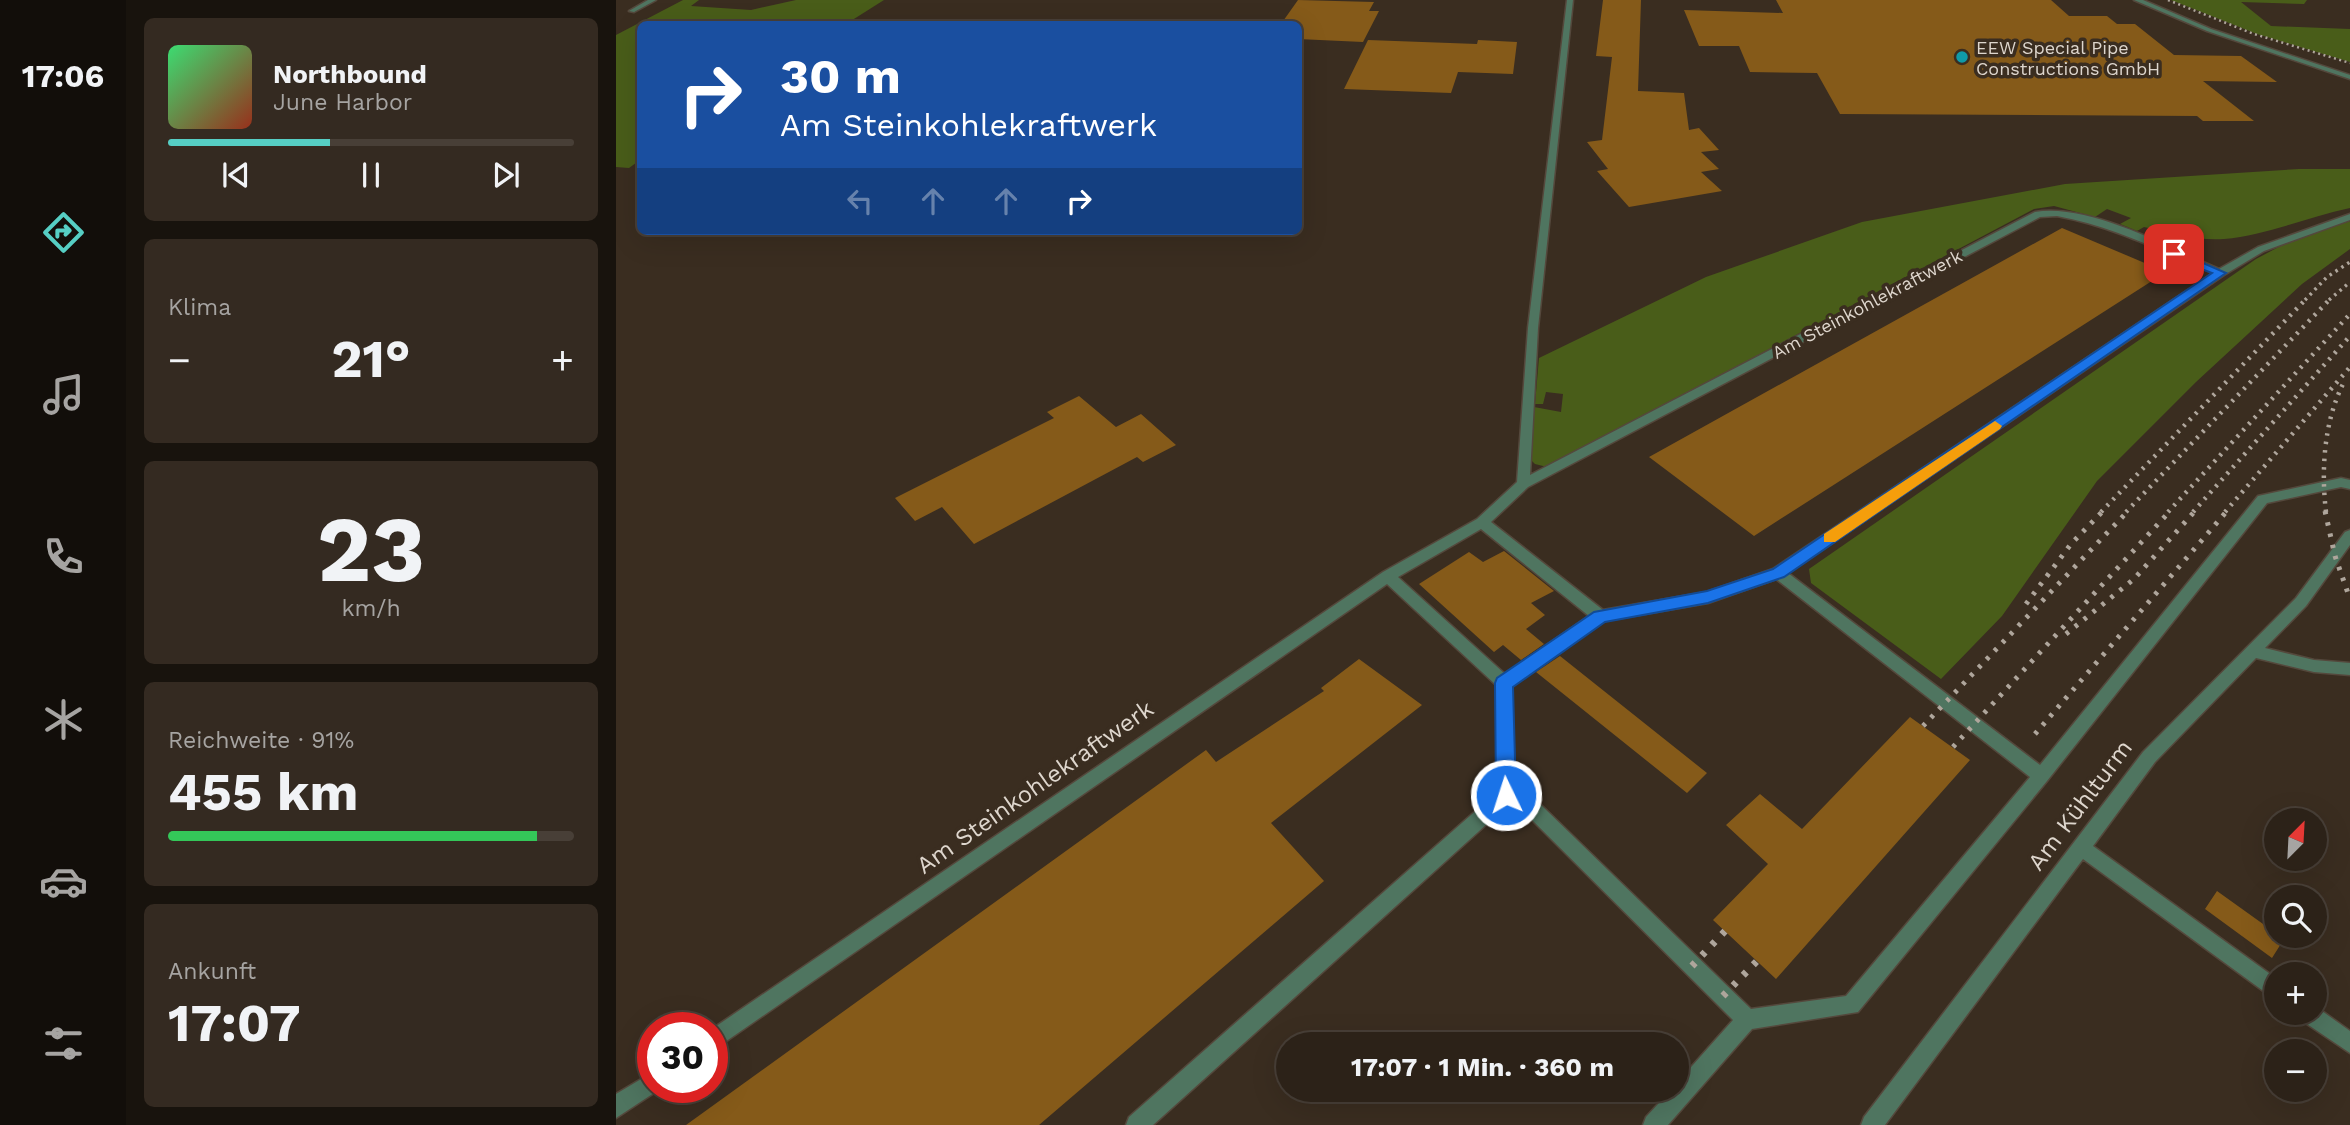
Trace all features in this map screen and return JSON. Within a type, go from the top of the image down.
[{"type":"street","points":[[632,11],[653,0]]},
{"type":"street","points":[[1523,484],[1535,304],[1570,0]]},
{"type":"street","points":[[2137,0],[2209,30],[2350,77]]},
{"type":"street","name":"Am Steinkohlekraftwerk","points":[[728,1030],[1388,576],[1482,522],[1523,484],[2038,214],[2051,212],[2081,217],[2220,273]]},
{"type":"street","points":[[1504,683],[1600,616],[1708,597],[1778,573],[2220,273],[2261,249],[2350,217]]},
{"type":"street","points":[[1654,1125],[1747,1020],[1851,1005],[2041,776],[2263,499],[2341,482],[2350,485]]},
{"type":"street","points":[[1482,522],[1600,616]]},
{"type":"street","name":"Am Kühlturm","points":[[1872,1125],[2149,757],[2194,708],[2255,652],[2301,602],[2350,534]]},
{"type":"street","points":[[1778,573],[2041,776]]},
{"type":"street","points":[[1138,1125],[1506,795],[1504,683],[1388,576]]},
{"type":"street","points":[[2255,652],[2314,666],[2350,668]]},
{"type":"street","points":[[1506,795],[1534,810],[1747,1020]]},
{"type":"street","points":[[2080,847],[2264,981]]},
{"type":"street","points":[[2325,1025],[2350,1043]]},
{"type":"street","points":[[616,1107],[637,1093]]},
{"type":"green space","points":[[683,0],[699,0],[691,6],[751,10],[796,0],[884,0],[851,21],[643,21]]},
{"type":"green space","points":[[2171,0],[2307,0],[2304,4],[2241,2],[2271,26],[2350,29],[2350,62],[2257,34]]},
{"type":"green space","points":[[637,24],[637,162],[629,168],[616,167],[616,35]]},
{"type":"green space","points":[[2299,169],[2350,169],[2350,208],[2256,234],[2224,239],[2184,236],[2144,227],[2137,231],[2120,224],[2131,218],[2107,209],[2095,217],[2054,206],[2034,209],[1547,467],[1535,464],[1529,458],[1534,407],[1561,412],[1563,394],[1546,392],[1543,404],[1535,404],[1539,358],[1706,277],[1862,222],[2065,184]]},
{"type":"green space","points":[[2350,221],[2350,249],[2302,284],[2196,382],[2097,481],[2002,616],[1941,679],[1811,583],[1809,569],[2256,259],[2288,242]]},
{"type":"building","points":[[1298,0],[1374,2],[1369,11],[1379,11],[1363,42],[1302,39],[1302,21],[1283,21]]},
{"type":"building","points":[[1603,0],[1641,0],[1638,91],[1684,93],[1689,130],[1699,128],[1719,150],[1701,152],[1719,169],[1701,172],[1722,191],[1629,207],[1597,171],[1608,169],[1587,142],[1602,140],[1612,57],[1596,56]]},
{"type":"building","name":"EEW Special Pipe Constructions GmbH","points":[[1776,0],[2051,0],[2069,16],[2107,16],[2117,24],[2135,24],[2174,55],[2241,56],[2277,82],[2203,81],[2254,121],[2203,121],[2197,116],[1840,114],[1817,73],[1750,72],[1739,46],[1699,46],[1684,10],[1783,13]]},
{"type":"building","points":[[1368,40],[1477,44],[1478,40],[1517,42],[1513,74],[1458,72],[1451,93],[1344,89]]},
{"type":"building","points":[[2062,228],[2166,272],[1754,536],[1649,457]]},
{"type":"building","points":[[1079,396],[1116,427],[1141,414],[1176,445],[1143,462],[1137,457],[974,544],[942,507],[915,521],[895,498],[1054,418],[1047,412]]},
{"type":"building","points":[[1504,551],[1554,591],[1531,603],[1545,615],[1526,629],[1544,644],[1521,660],[1503,645],[1494,652],[1419,584],[1469,552],[1483,562]]},
{"type":"building","points":[[1560,656],[1707,773],[1687,793],[1536,672]]},
{"type":"building","points":[[1359,659],[1422,705],[1271,823],[1324,881],[1039,1125],[686,1125],[717,1103],[728,1103],[728,1095],[1206,750],[1216,762],[1324,691],[1321,688]]},
{"type":"building","points":[[1910,717],[1970,760],[1776,979],[1713,920],[1768,864],[1726,825],[1760,794],[1802,829]]},
{"type":"building","points":[[2217,891],[2264,925],[2264,948],[2278,948],[2272,958],[2205,909]]},
{"type":"railway","points":[[2168,0],[2254,34],[2350,63]]},
{"type":"railway","points":[[2305,300],[2327,277],[2350,262]]},
{"type":"railway","points":[[2329,300],[2350,282]]},
{"type":"railway","points":[[2101,512],[2307,298]]},
{"type":"railway","points":[[2126,512],[2329,300]]},
{"type":"railway","points":[[2168,512],[2350,314]]},
{"type":"railway","points":[[2193,512],[2350,336]]},
{"type":"railway","points":[[2225,512],[2350,367]]},
{"type":"railway","points":[[2326,512],[2324,480],[2328,430],[2343,384]]},
{"type":"railway","points":[[2026,604],[2071,544],[2103,511]]},
{"type":"railway","points":[[1923,726],[2128,511]]},
{"type":"railway","points":[[1953,747],[2170,511]]},
{"type":"railway","points":[[2066,634],[2134,579],[2195,511]]},
{"type":"railway","points":[[2035,734],[2227,511]]},
{"type":"railway","points":[[2325,511],[2335,556],[2350,599]]},
{"type":"railway","points":[[1692,966],[1725,931]]},
{"type":"railway","points":[[1723,996],[1757,961]]},
{"type":"slow traffic","points":[[1830,538],[1995,426]]},
{"type":"place","name":"EEW Special Pipe Constructions GmbH","points":[[1962,57]]},
{"type":"route","points":[[1506,795],[1504,683],[1600,616],[1708,597],[1778,573],[2220,273],[2174,254]]}]
